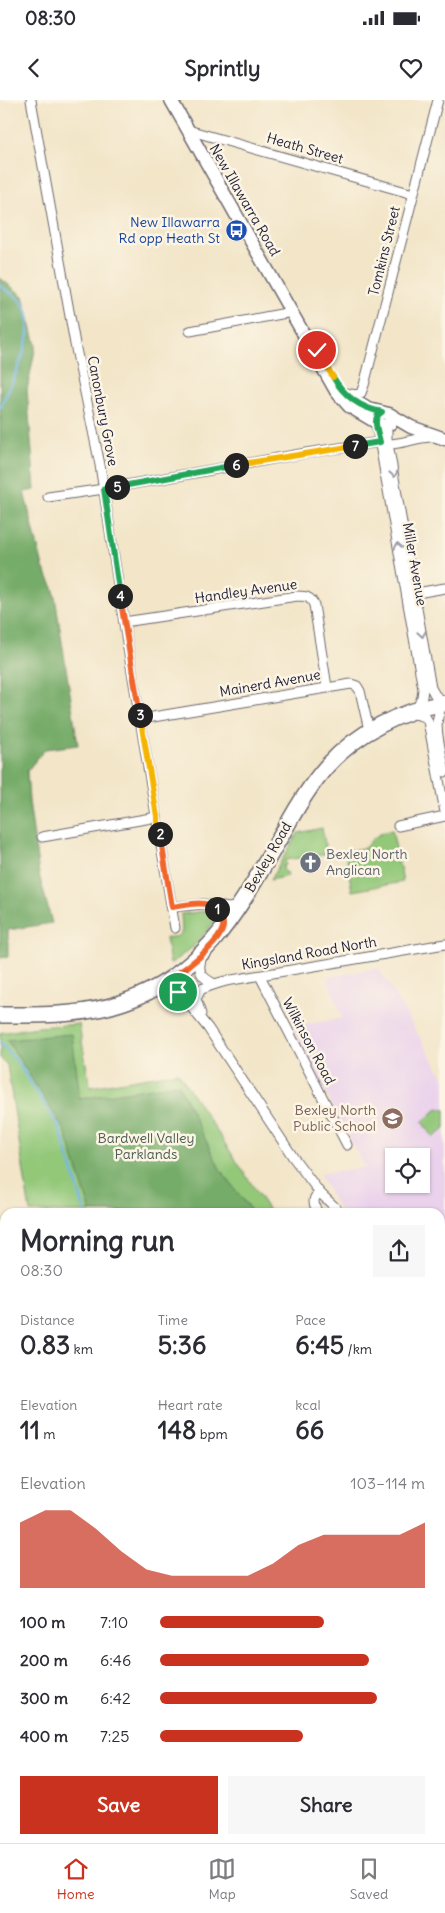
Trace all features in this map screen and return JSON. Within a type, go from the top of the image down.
[{"type":"main road","name":"New Illawarra Road","points":[[170,100],[340,397],[356,411],[442,438]]},
{"type":"main road","name":"New Illawarra Road","points":[[293,313],[298,317],[337,384],[345,393],[383,421]]},
{"type":"main road","name":"Bexley Road","points":[[0,1015],[62,1014],[95,1010],[124,1002],[163,984],[202,954],[221,933],[241,904],[314,781],[342,751],[369,730],[412,710],[445,703]]},
{"type":"street","name":"Canonbury Grove","points":[[31,100],[104,489],[175,928]]},
{"type":"street","name":"Tomkins Street","points":[[345,393],[357,395],[361,393],[364,385],[438,100]]},
{"type":"street","name":"Heath Street","points":[[188,130],[413,194]]},
{"type":"street","points":[[190,331],[293,313]]},
{"type":"street","name":"Miller Avenue","points":[[383,421],[384,443],[411,594],[431,688],[435,695],[445,703]]},
{"type":"street","points":[[48,497],[104,489],[296,454],[421,438],[442,438]]},
{"type":"street","points":[[411,594],[445,588]]},
{"type":"street","name":"Miller Avenue","points":[[411,594],[423,689],[422,698],[412,710]]},
{"type":"street","name":"Handley Avenue","points":[[124,622],[307,596],[314,605],[327,687]]},
{"type":"street","name":"Mainerd Avenue","points":[[141,719],[347,684],[357,686],[360,691],[369,730]]},
{"type":"street","points":[[445,703],[439,710],[436,719],[445,772]]},
{"type":"street","points":[[412,710],[428,721],[445,812]]},
{"type":"street","points":[[398,826],[445,816]]},
{"type":"street","points":[[42,837],[158,817]]},
{"type":"street","points":[[172,907],[203,904],[233,908],[241,904]]},
{"type":"street","points":[[216,907],[222,920],[221,933]]},
{"type":"street","name":"Kingsland Road North","points":[[178,992],[192,992],[215,984],[445,944]]},
{"type":"street","points":[[202,954],[199,973],[203,978],[215,984]]},
{"type":"street","name":"Wilkinson Road","points":[[260,976],[347,1145]]},
{"type":"street","points":[[163,984],[178,992],[208,1028],[293,1157],[320,1193],[336,1208]]},
{"type":"street","points":[[201,989],[196,995],[196,1001],[208,1028]]},
{"type":"street","points":[[316,1208],[313,1201],[315,1195],[320,1193]]},
{"type":"shaded area","name":"Bexley North Public School","points":[[379,968],[445,1080],[445,1208],[338,1208],[319,1174],[364,1167],[292,1027],[342,1018],[327,977]]},
{"type":"green space","points":[[0,278],[23,296],[36,345],[27,390],[35,490],[24,492],[43,567],[54,590],[78,745],[45,749],[27,771],[39,874],[52,923],[8,930],[8,957],[0,958]]},
{"type":"green space","points":[[322,828],[327,854],[285,860],[284,872],[287,872],[288,876],[270,880],[298,833]]},
{"type":"green space","points":[[392,830],[403,882],[352,891],[345,851],[365,848],[377,836]]},
{"type":"green space","points":[[206,911],[214,915],[216,920],[193,947],[170,964],[166,938],[179,936],[182,931],[181,914]]},
{"type":"green space","name":"Bardwell Valley Parklands","points":[[79,1024],[90,1087],[178,1072],[267,1208],[29,1208],[7,1065],[0,1058],[0,1033],[38,1027]]},
{"type":"green space","name":"Bardwell Valley Parklands","points":[[72,1034],[80,1099],[178,1084],[220,1169],[249,1208],[90,1208],[65,1131],[7,1040]]},
{"type":"green space","points":[[438,1108],[445,1110],[445,1129],[433,1137],[422,1122]]},
{"type":"waterway","points":[[0,286],[22,302],[27,312],[29,325],[23,355],[0,408]]},
{"type":"waterway","points":[[0,1042],[18,1063],[59,1127],[84,1208]]},
{"type":"place","name":"New Illawarra Rd opp Heath St","points":[[236,230]]},
{"type":"place","name":"Bexley North Anglican","points":[[310,862]]},
{"type":"place","name":"Bexley North Public School","points":[[392,1118]]},
{"type":"route","points":[[178,992],[163,984],[189,965],[212,944],[221,933],[223,928],[222,920],[216,907],[207,904],[172,907],[126,636],[104,489],[306,453],[380,442],[375,419],[382,412],[368,409],[345,393],[337,384],[317,350]]}]
